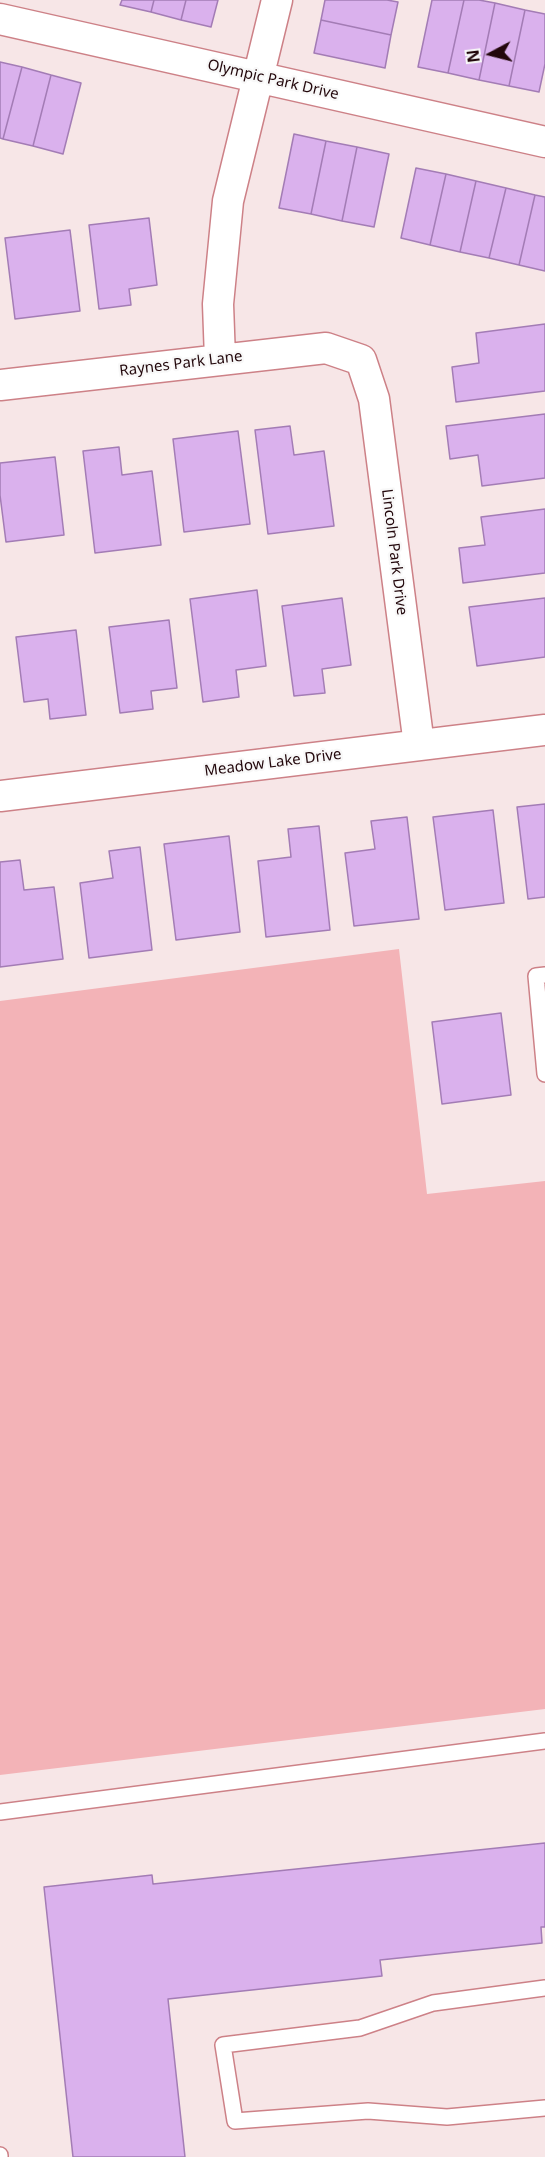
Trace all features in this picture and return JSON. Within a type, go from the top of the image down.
[{"type":"street","points":[[220,359],[218,304],[228,201],[277,0]]},
{"type":"street","name":"Olympic Park Drive","points":[[0,19],[545,142]]},
{"type":"street","name":"Raynes Park Lane","points":[[0,385],[326,348],[361,360]]},
{"type":"street","name":"Lincoln Park Drive","points":[[361,360],[374,399],[419,745]]},
{"type":"street","name":"Meadow Lake Drive","points":[[0,796],[545,730]]},
{"type":"lane","points":[[545,975],[536,976],[545,1074]]},
{"type":"lane","points":[[0,1812],[545,1741]]},
{"type":"lane","points":[[545,1988],[433,2003],[360,2028],[223,2045],[235,2121],[368,2111],[447,2117],[545,2108]]},
{"type":"shaded area","points":[[399,949],[427,1194],[545,1181],[545,1709],[0,1775],[0,1001]]},
{"type":"building","points":[[122,0],[154,0],[151,12],[120,5]]},
{"type":"building","points":[[154,0],[186,0],[181,20],[151,12]]},
{"type":"building","points":[[186,0],[218,0],[211,27],[181,20]]},
{"type":"building","points":[[325,0],[398,2],[391,35],[321,20]]},
{"type":"building","points":[[432,0],[464,0],[448,73],[418,67]]},
{"type":"building","points":[[464,0],[495,3],[479,80],[448,73]]},
{"type":"building","points":[[495,3],[525,10],[509,86],[479,80]]},
{"type":"building","points":[[525,10],[545,14],[545,64],[539,92],[509,86]]},
{"type":"building","points":[[321,20],[391,35],[385,68],[314,53]]},
{"type":"building","points":[[0,62],[22,67],[3,139],[0,138]]},
{"type":"building","points":[[22,67],[51,75],[33,146],[3,139]]},
{"type":"building","points":[[51,75],[81,83],[63,154],[33,146]]},
{"type":"building","points":[[294,134],[326,141],[311,214],[279,208]]},
{"type":"building","points":[[326,141],[357,147],[342,221],[311,214]]},
{"type":"building","points":[[357,147],[389,154],[374,227],[342,221]]},
{"type":"building","points":[[416,168],[446,174],[430,245],[401,238]]},
{"type":"building","points":[[446,174],[476,181],[460,252],[430,245]]},
{"type":"building","points":[[476,181],[506,188],[489,258],[460,252]]},
{"type":"building","points":[[506,188],[535,195],[519,265],[489,258]]},
{"type":"building","points":[[535,195],[545,197],[545,271],[519,265]]},
{"type":"building","points":[[149,218],[157,285],[129,289],[131,305],[99,309],[89,225]]},
{"type":"building","points":[[70,230],[80,311],[15,319],[5,238]]},
{"type":"building","points":[[545,324],[545,391],[456,402],[452,367],[479,363],[476,333]]},
{"type":"building","points":[[545,414],[545,478],[482,486],[478,455],[450,459],[446,426]]},
{"type":"building","points":[[290,426],[294,455],[324,451],[334,526],[268,534],[255,430]]},
{"type":"building","points":[[238,431],[250,524],[184,532],[173,439]]},
{"type":"building","points":[[119,447],[122,475],[152,471],[161,545],[95,553],[83,451]]},
{"type":"building","points":[[55,457],[64,535],[6,542],[0,495],[0,463]]},
{"type":"building","points":[[545,509],[545,573],[463,583],[459,548],[485,545],[481,517]]},
{"type":"building","points":[[257,590],[266,666],[236,670],[239,697],[203,702],[190,599]]},
{"type":"building","points":[[342,598],[351,665],[322,669],[325,693],[294,696],[282,606]]},
{"type":"building","points":[[545,598],[545,657],[477,666],[469,607]]},
{"type":"building","points":[[169,620],[177,688],[151,691],[153,709],[120,713],[109,627]]},
{"type":"building","points":[[76,630],[86,715],[50,719],[48,699],[24,702],[16,637]]},
{"type":"building","points":[[545,804],[545,897],[528,899],[517,807]]},
{"type":"building","points":[[493,810],[504,903],[445,910],[433,817]]},
{"type":"building","points":[[407,817],[419,919],[354,926],[345,853],[375,849],[371,821]]},
{"type":"building","points":[[319,826],[330,930],[266,937],[258,861],[291,857],[288,829]]},
{"type":"building","points":[[229,836],[240,932],[176,940],[164,844]]},
{"type":"building","points":[[140,847],[152,950],[89,958],[80,883],[113,878],[109,851]]},
{"type":"building","points":[[20,860],[24,890],[54,887],[63,959],[0,967],[0,862]]},
{"type":"building","points":[[501,1013],[511,1095],[442,1104],[432,1022]]},
{"type":"building","points":[[545,1843],[545,1927],[541,1927],[542,1943],[380,1960],[382,1976],[168,1999],[185,2157],[73,2157],[44,1887],[152,1875],[153,1884]]}]
